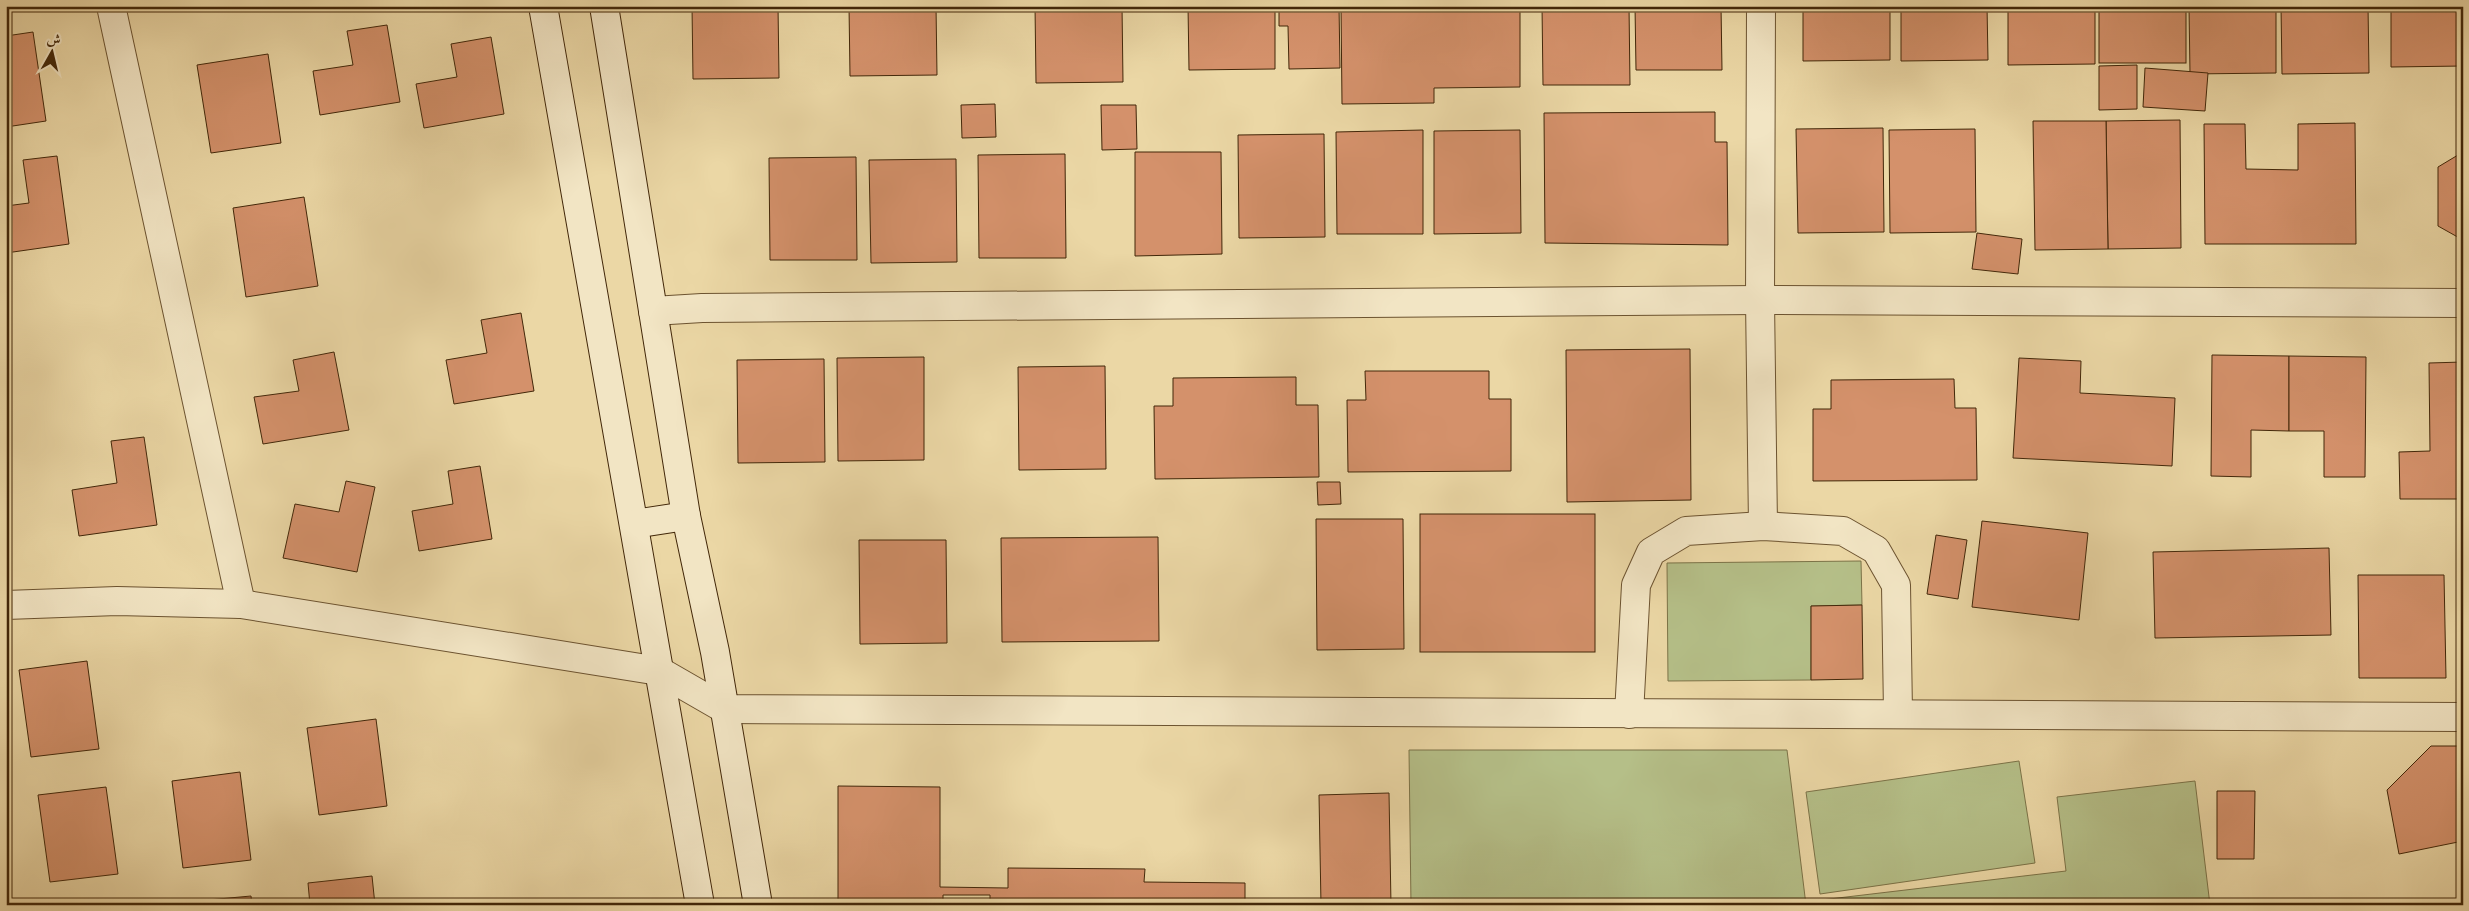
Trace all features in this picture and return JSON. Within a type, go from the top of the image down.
[{"type":"street","points":[[111,6],[241,604]]},
{"type":"street","points":[[543,6],[700,905]]},
{"type":"street","points":[[604,6],[686,516],[725,709],[758,905]]},
{"type":"street","points":[[1761,6],[1760,300],[1763,526]]},
{"type":"street","points":[[653,311],[702,308],[1760,300],[2463,302]]},
{"type":"street","points":[[634,524],[686,516]]},
{"type":"street","points":[[1629,714],[1636,585],[1651,552],[1686,531],[1763,526],[1843,531],[1876,550],[1896,586],[1898,713]]},
{"type":"street","points":[[6,605],[116,601],[241,604],[658,671],[725,709],[2463,717]]},
{"type":"green space","points":[[1861,561],[1862,605],[1811,606],[1811,680],[1668,681],[1667,563]]},
{"type":"green space","points":[[1409,750],[1787,750],[1806,905],[1411,905]]},
{"type":"green space","points":[[2019,761],[2035,863],[1820,894],[1806,792]]},
{"type":"green space","points":[[2195,781],[2210,905],[1821,905],[1821,900],[2066,871],[2057,797]]},
{"type":"building","points":[[183,6],[214,6],[184,11]]},
{"type":"building","points":[[692,6],[778,6],[779,78],[693,79]]},
{"type":"building","points":[[849,6],[936,6],[937,75],[850,76]]},
{"type":"building","points":[[1035,6],[1122,6],[1123,82],[1036,83]]},
{"type":"building","points":[[1188,6],[1275,6],[1275,69],[1189,70]]},
{"type":"building","points":[[1279,6],[1339,6],[1340,68],[1289,69],[1288,26],[1279,26]]},
{"type":"building","points":[[1341,6],[1520,6],[1520,87],[1434,88],[1434,103],[1342,104]]},
{"type":"building","points":[[1542,6],[1629,6],[1630,85],[1543,85]]},
{"type":"building","points":[[1635,6],[1721,6],[1722,70],[1636,70]]},
{"type":"building","points":[[1803,6],[1890,6],[1890,60],[1803,61]]},
{"type":"building","points":[[1901,6],[1987,6],[1988,60],[1901,61]]},
{"type":"building","points":[[2008,6],[2095,6],[2095,64],[2008,65]]},
{"type":"building","points":[[2099,6],[2186,6],[2186,63],[2099,63]]},
{"type":"building","points":[[2189,6],[2276,6],[2276,73],[2190,74]]},
{"type":"building","points":[[2281,6],[2368,6],[2369,73],[2282,74]]},
{"type":"building","points":[[2391,6],[2463,6],[2463,66],[2391,67]]},
{"type":"building","points":[[387,25],[400,102],[320,115],[313,71],[353,65],[347,31]]},
{"type":"building","points":[[33,32],[46,121],[6,127],[6,36]]},
{"type":"building","points":[[491,37],[504,114],[424,128],[416,84],[457,77],[451,44]]},
{"type":"building","points":[[268,54],[281,143],[211,153],[197,65]]},
{"type":"building","points":[[2137,65],[2137,109],[2099,110],[2099,66]]},
{"type":"building","points":[[2145,68],[2208,73],[2205,111],[2143,107]]},
{"type":"building","points":[[995,104],[996,137],[962,138],[961,105]]},
{"type":"building","points":[[1101,105],[1136,105],[1137,149],[1102,150]]},
{"type":"building","points":[[1715,112],[1715,142],[1727,142],[1728,245],[1545,243],[1544,113]]},
{"type":"building","points":[[2180,120],[2181,248],[2108,249],[2106,121]]},
{"type":"building","points":[[2033,121],[2106,121],[2108,249],[2035,250]]},
{"type":"building","points":[[2355,123],[2356,244],[2205,244],[2204,124],[2245,124],[2246,169],[2298,170],[2298,124]]},
{"type":"building","points":[[1883,128],[1884,232],[1798,233],[1796,129]]},
{"type":"building","points":[[1975,129],[1976,232],[1890,233],[1889,130]]},
{"type":"building","points":[[1423,130],[1423,234],[1337,234],[1336,132]]},
{"type":"building","points":[[1520,130],[1521,233],[1434,234],[1434,131]]},
{"type":"building","points":[[1324,134],[1325,237],[1239,238],[1238,135]]},
{"type":"building","points":[[1135,152],[1221,152],[1222,254],[1135,256]]},
{"type":"building","points":[[2463,152],[2463,240],[2438,226],[2438,167]]},
{"type":"building","points":[[1065,154],[1066,258],[979,258],[978,155]]},
{"type":"building","points":[[57,156],[69,244],[6,253],[6,206],[29,203],[23,160]]},
{"type":"building","points":[[856,157],[857,260],[770,260],[769,158]]},
{"type":"building","points":[[956,159],[957,262],[871,263],[869,160]]},
{"type":"building","points":[[304,197],[318,286],[246,297],[233,208]]},
{"type":"building","points":[[1977,233],[2022,239],[2018,274],[1972,269]]},
{"type":"building","points":[[521,313],[534,391],[454,404],[446,360],[487,353],[481,320]]},
{"type":"building","points":[[1690,349],[1691,500],[1567,502],[1566,350]]},
{"type":"building","points":[[334,352],[349,430],[263,444],[254,397],[299,391],[293,360]]},
{"type":"building","points":[[2212,355],[2289,356],[2289,431],[2251,430],[2251,477],[2211,476]]},
{"type":"building","points":[[2289,356],[2366,357],[2365,477],[2324,477],[2324,431],[2289,431]]},
{"type":"building","points":[[924,357],[924,460],[838,461],[837,358]]},
{"type":"building","points":[[2019,358],[2081,361],[2080,393],[2175,398],[2172,466],[2013,458]]},
{"type":"building","points":[[824,359],[825,462],[738,463],[737,360]]},
{"type":"building","points":[[2463,362],[2463,499],[2400,499],[2399,452],[2430,451],[2429,363]]},
{"type":"building","points":[[1105,366],[1106,469],[1019,470],[1018,367]]},
{"type":"building","points":[[1365,371],[1489,371],[1489,399],[1511,399],[1511,471],[1348,472],[1347,400],[1366,400]]},
{"type":"building","points":[[1296,377],[1296,405],[1318,405],[1319,477],[1155,479],[1154,406],[1173,406],[1173,378]]},
{"type":"building","points":[[1954,379],[1955,408],[1976,408],[1977,480],[1813,481],[1813,409],[1831,409],[1831,380]]},
{"type":"building","points":[[144,437],[157,525],[79,536],[72,490],[117,483],[111,441]]},
{"type":"building","points":[[480,466],[492,539],[419,551],[412,511],[453,504],[448,471]]},
{"type":"building","points":[[346,481],[375,487],[357,572],[283,558],[295,504],[339,512]]},
{"type":"building","points":[[1317,482],[1340,482],[1341,504],[1318,505]]},
{"type":"building","points":[[1420,514],[1595,514],[1595,652],[1420,652]]},
{"type":"building","points":[[1316,519],[1403,519],[1404,649],[1317,650]]},
{"type":"building","points":[[1982,521],[2088,533],[2079,620],[1972,607]]},
{"type":"building","points":[[1936,535],[1967,540],[1958,599],[1927,594]]},
{"type":"building","points":[[1158,537],[1159,641],[1002,642],[1001,538]]},
{"type":"building","points":[[859,540],[946,540],[947,643],[860,644]]},
{"type":"building","points":[[2329,548],[2331,635],[2155,638],[2153,552]]},
{"type":"building","points":[[2358,575],[2444,575],[2446,678],[2359,678]]},
{"type":"building","points":[[1862,605],[1863,679],[1811,680],[1811,606]]},
{"type":"building","points":[[87,661],[99,749],[31,757],[19,670]]},
{"type":"building","points":[[376,719],[387,806],[319,815],[307,728]]},
{"type":"building","points":[[2431,746],[2463,746],[2463,841],[2399,854],[2387,790]]},
{"type":"building","points":[[240,772],[251,860],[183,868],[172,781]]},
{"type":"building","points":[[838,786],[940,787],[940,887],[1008,888],[1008,868],[1145,869],[1144,882],[1245,883],[1245,905],[990,905],[990,895],[943,895],[943,905],[838,904]]},
{"type":"building","points":[[106,787],[118,874],[50,882],[38,795]]},
{"type":"building","points":[[2217,791],[2255,791],[2254,859],[2217,859]]},
{"type":"building","points":[[1389,793],[1391,905],[1321,905],[1319,795]]},
{"type":"building","points":[[372,876],[375,905],[310,905],[308,883]]},
{"type":"building","points":[[251,896],[252,905],[187,905],[186,902]]}]
